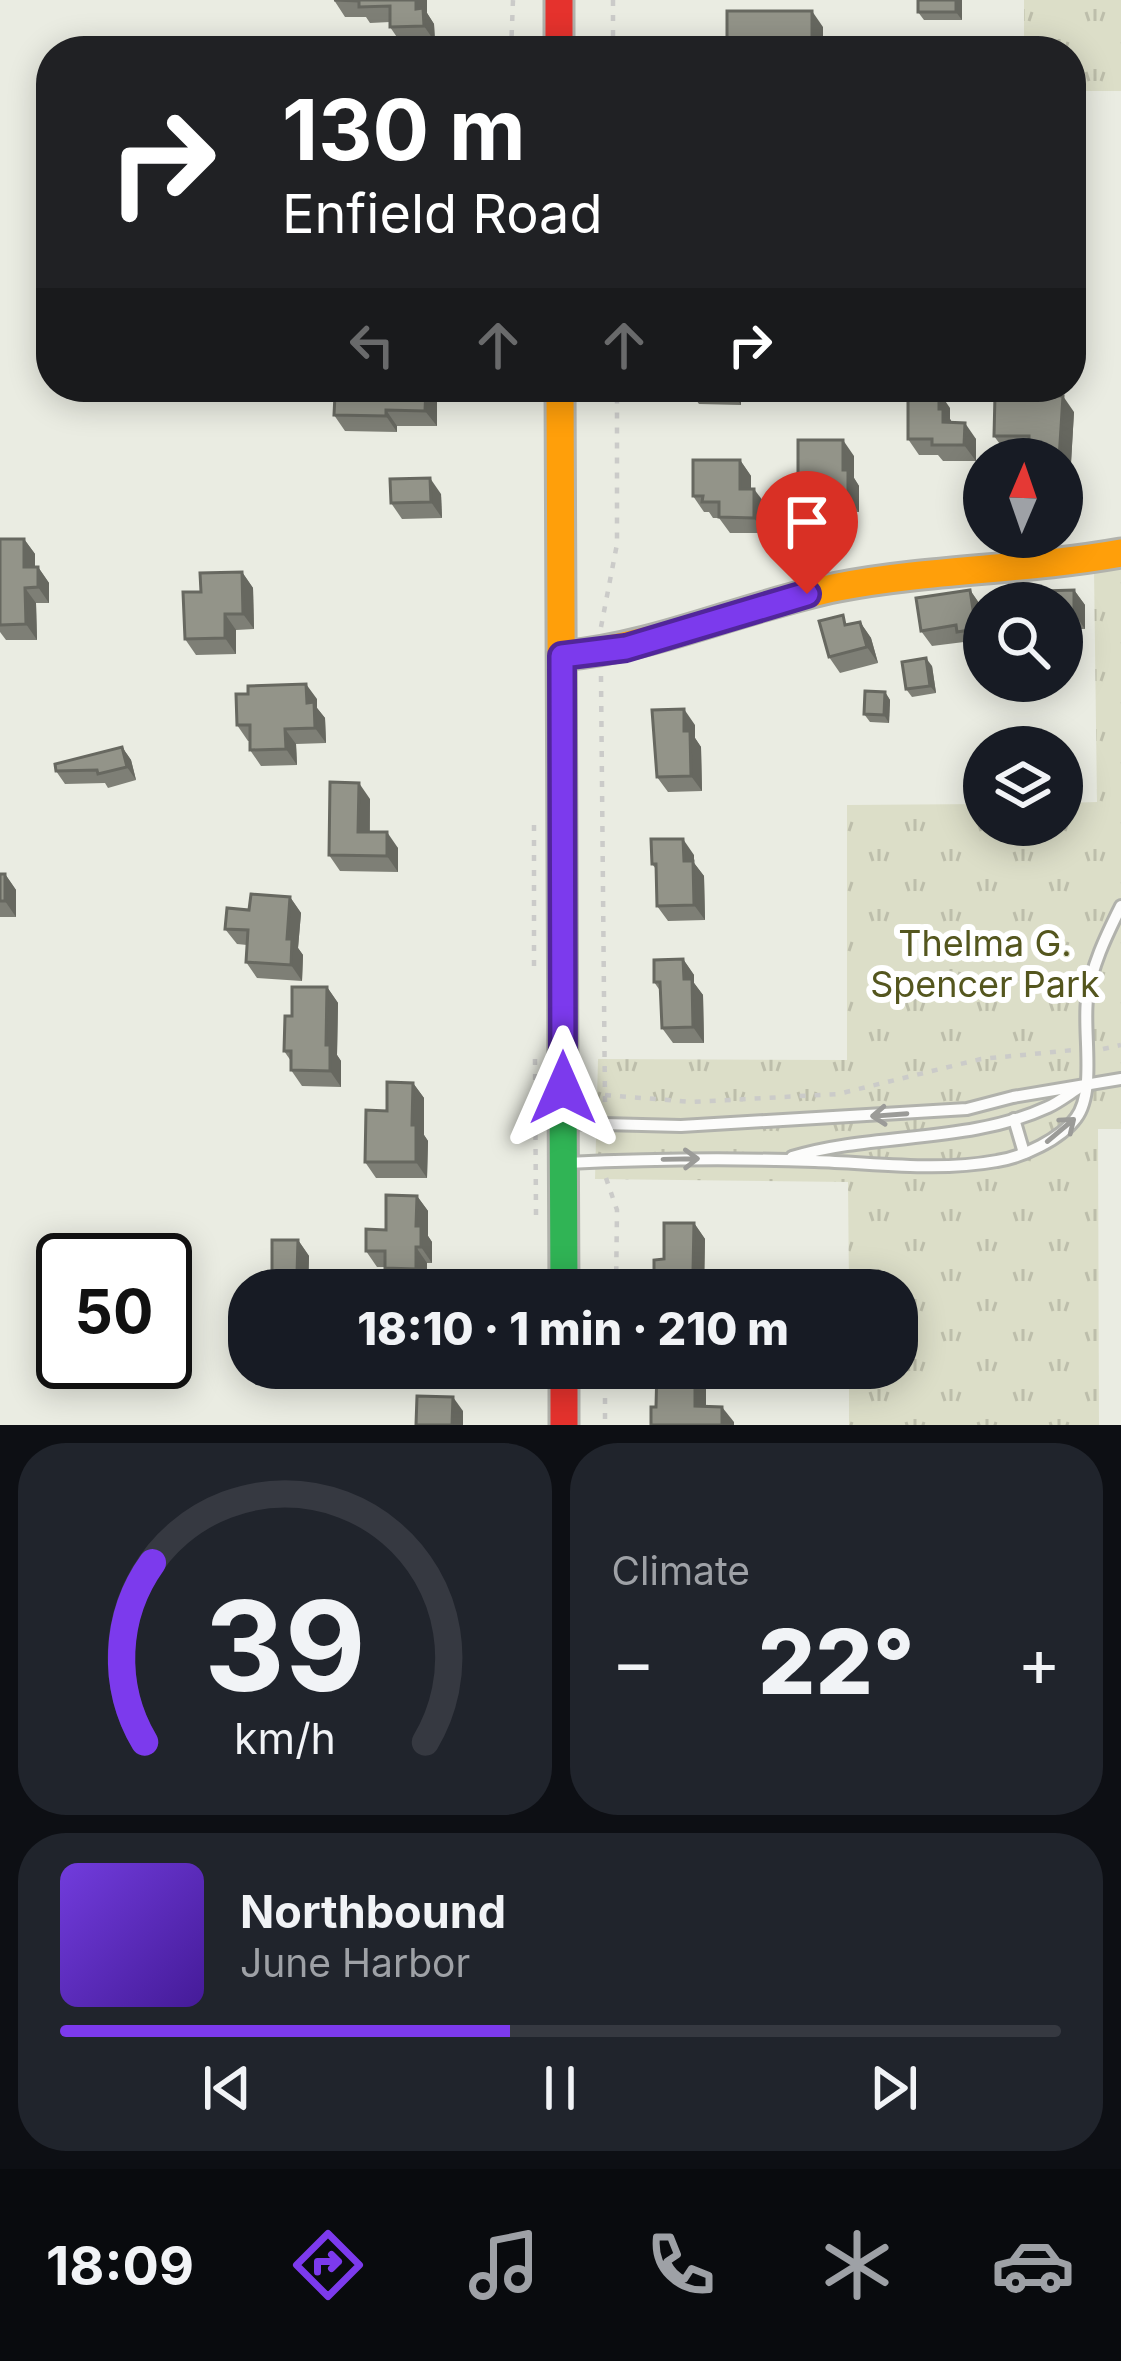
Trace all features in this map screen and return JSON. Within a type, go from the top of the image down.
[{"type":"main road","points":[[559,0],[559,36]]},
{"type":"main road","points":[[560,402],[564,1269]]},
{"type":"main road","points":[[562,656],[626,648],[837,587],[1121,553]]},
{"type":"main road","points":[[564,1389],[564,1425]]},
{"type":"lane","points":[[564,1163],[688,1159],[933,1168],[1000,1161],[1039,1148],[1078,1117],[1087,1083],[1087,1000],[1101,946],[1121,906]]},
{"type":"lane","points":[[780,1161],[824,1147],[940,1134],[1014,1119],[1121,1069]]},
{"type":"lane","points":[[564,1123],[681,1126],[967,1109],[1121,1079]]},
{"type":"lane","points":[[818,1119],[824,1147]]},
{"type":"lane","points":[[1014,1119],[1024,1154]]},
{"type":"path","points":[[512,36],[513,0]]},
{"type":"path","points":[[613,0],[613,36]]},
{"type":"path","points":[[601,627],[617,544],[616,402]]},
{"type":"path","points":[[601,676],[605,1098],[692,1102],[838,1094],[981,1059],[1121,1045]]},
{"type":"path","points":[[534,808],[534,975]]},
{"type":"path","points":[[535,1060],[536,1224]]},
{"type":"path","points":[[606,1178],[617,1210],[616,1269]]},
{"type":"path","points":[[605,1389],[605,1425]]},
{"type":"green space","points":[[1024,0],[1121,0],[1121,91],[1086,91],[1086,36],[1024,36]]},
{"type":"green space","name":"Thelma G. Spencer Park","points":[[1094,569],[1121,569],[1121,1129],[1098,1129],[1099,1425],[849,1425],[849,1389],[918,1389],[918,1269],[849,1269],[848,1182],[595,1179],[598,1059],[847,1060],[847,805],[963,804],[963,846],[1083,846],[1083,802],[1097,802]]},
{"type":"building","points":[[334,0],[416,0],[416,9],[423,8],[424,26],[390,27],[390,6],[359,7],[359,1]]},
{"type":"building","points":[[918,0],[956,0],[956,12],[918,12]]},
{"type":"building","points":[[727,11],[812,11],[812,36],[727,36]]},
{"type":"building","points":[[335,402],[425,402],[425,411],[334,415]]},
{"type":"building","points":[[908,402],[939,402],[943,422],[965,423],[963,445],[932,445],[932,439],[908,439]]},
{"type":"building","points":[[995,402],[1063,402],[1060,438],[994,436]]},
{"type":"building","points":[[798,440],[843,440],[848,497],[824,496],[824,480],[798,480]]},
{"type":"building","points":[[693,460],[740,460],[740,489],[754,489],[754,518],[719,517],[719,502],[702,502],[703,496],[693,496]]},
{"type":"building","points":[[430,478],[431,502],[391,503],[390,479]]},
{"type":"building","points":[[0,539],[24,539],[24,567],[38,567],[38,587],[25,588],[26,624],[0,625]]},
{"type":"building","points":[[242,572],[243,614],[225,614],[225,638],[185,639],[183,592],[201,592],[200,573]]},
{"type":"building","points":[[963,591],[963,631],[957,632],[956,625],[921,631],[916,598]]},
{"type":"building","points":[[843,615],[845,625],[860,622],[867,647],[829,657],[819,621]]},
{"type":"building","points":[[926,658],[930,686],[906,689],[902,662]]},
{"type":"building","points":[[306,684],[307,703],[314,702],[315,728],[285,729],[286,749],[250,750],[250,725],[237,725],[236,694],[248,694],[248,686]]},
{"type":"building","points":[[865,691],[885,692],[884,715],[864,714]]},
{"type":"building","points":[[684,709],[684,731],[690,731],[691,776],[657,777],[652,710]]},
{"type":"building","points":[[122,747],[127,767],[98,774],[97,770],[56,771],[55,764]]},
{"type":"building","points":[[330,782],[359,783],[358,832],[387,832],[387,856],[329,855]]},
{"type":"building","points":[[651,839],[683,839],[684,861],[693,861],[694,905],[657,906]]},
{"type":"building","points":[[0,874],[5,874],[5,901],[0,901]]},
{"type":"building","points":[[251,894],[290,897],[287,939],[292,939],[291,965],[246,962],[248,930],[225,929],[227,908],[249,910]]},
{"type":"building","points":[[683,959],[684,979],[692,979],[693,1027],[662,1028],[654,960]]},
{"type":"building","points":[[292,987],[327,987],[330,1071],[291,1070],[291,1051],[284,1051]]},
{"type":"building","points":[[387,1082],[413,1083],[416,1162],[365,1162],[366,1110],[387,1111]]},
{"type":"building","points":[[386,1195],[417,1196],[421,1247],[416,1247],[416,1269],[385,1268],[385,1251],[366,1251],[366,1229],[386,1230]]},
{"type":"building","points":[[664,1223],[694,1223],[693,1269],[654,1269],[654,1260],[664,1259]]},
{"type":"building","points":[[272,1240],[298,1240],[297,1269],[272,1269]]},
{"type":"building","points":[[656,1389],[695,1389],[695,1406],[722,1407],[722,1425],[651,1425],[651,1407],[656,1407]]},
{"type":"building","points":[[417,1396],[453,1397],[452,1425],[416,1425]]},
{"type":"traffic: fast","points":[[563,1086],[564,1269]]},
{"type":"traffic: slow","points":[[560,402],[563,1086]]},
{"type":"traffic: slow","points":[[562,656],[632,644],[838,587],[1121,553]]},
{"type":"traffic: jam","points":[[559,0],[559,36]]},
{"type":"traffic: jam","points":[[564,1389],[564,1425]]},
{"type":"route","points":[[563,1088],[562,656],[626,648],[807,594]]}]
